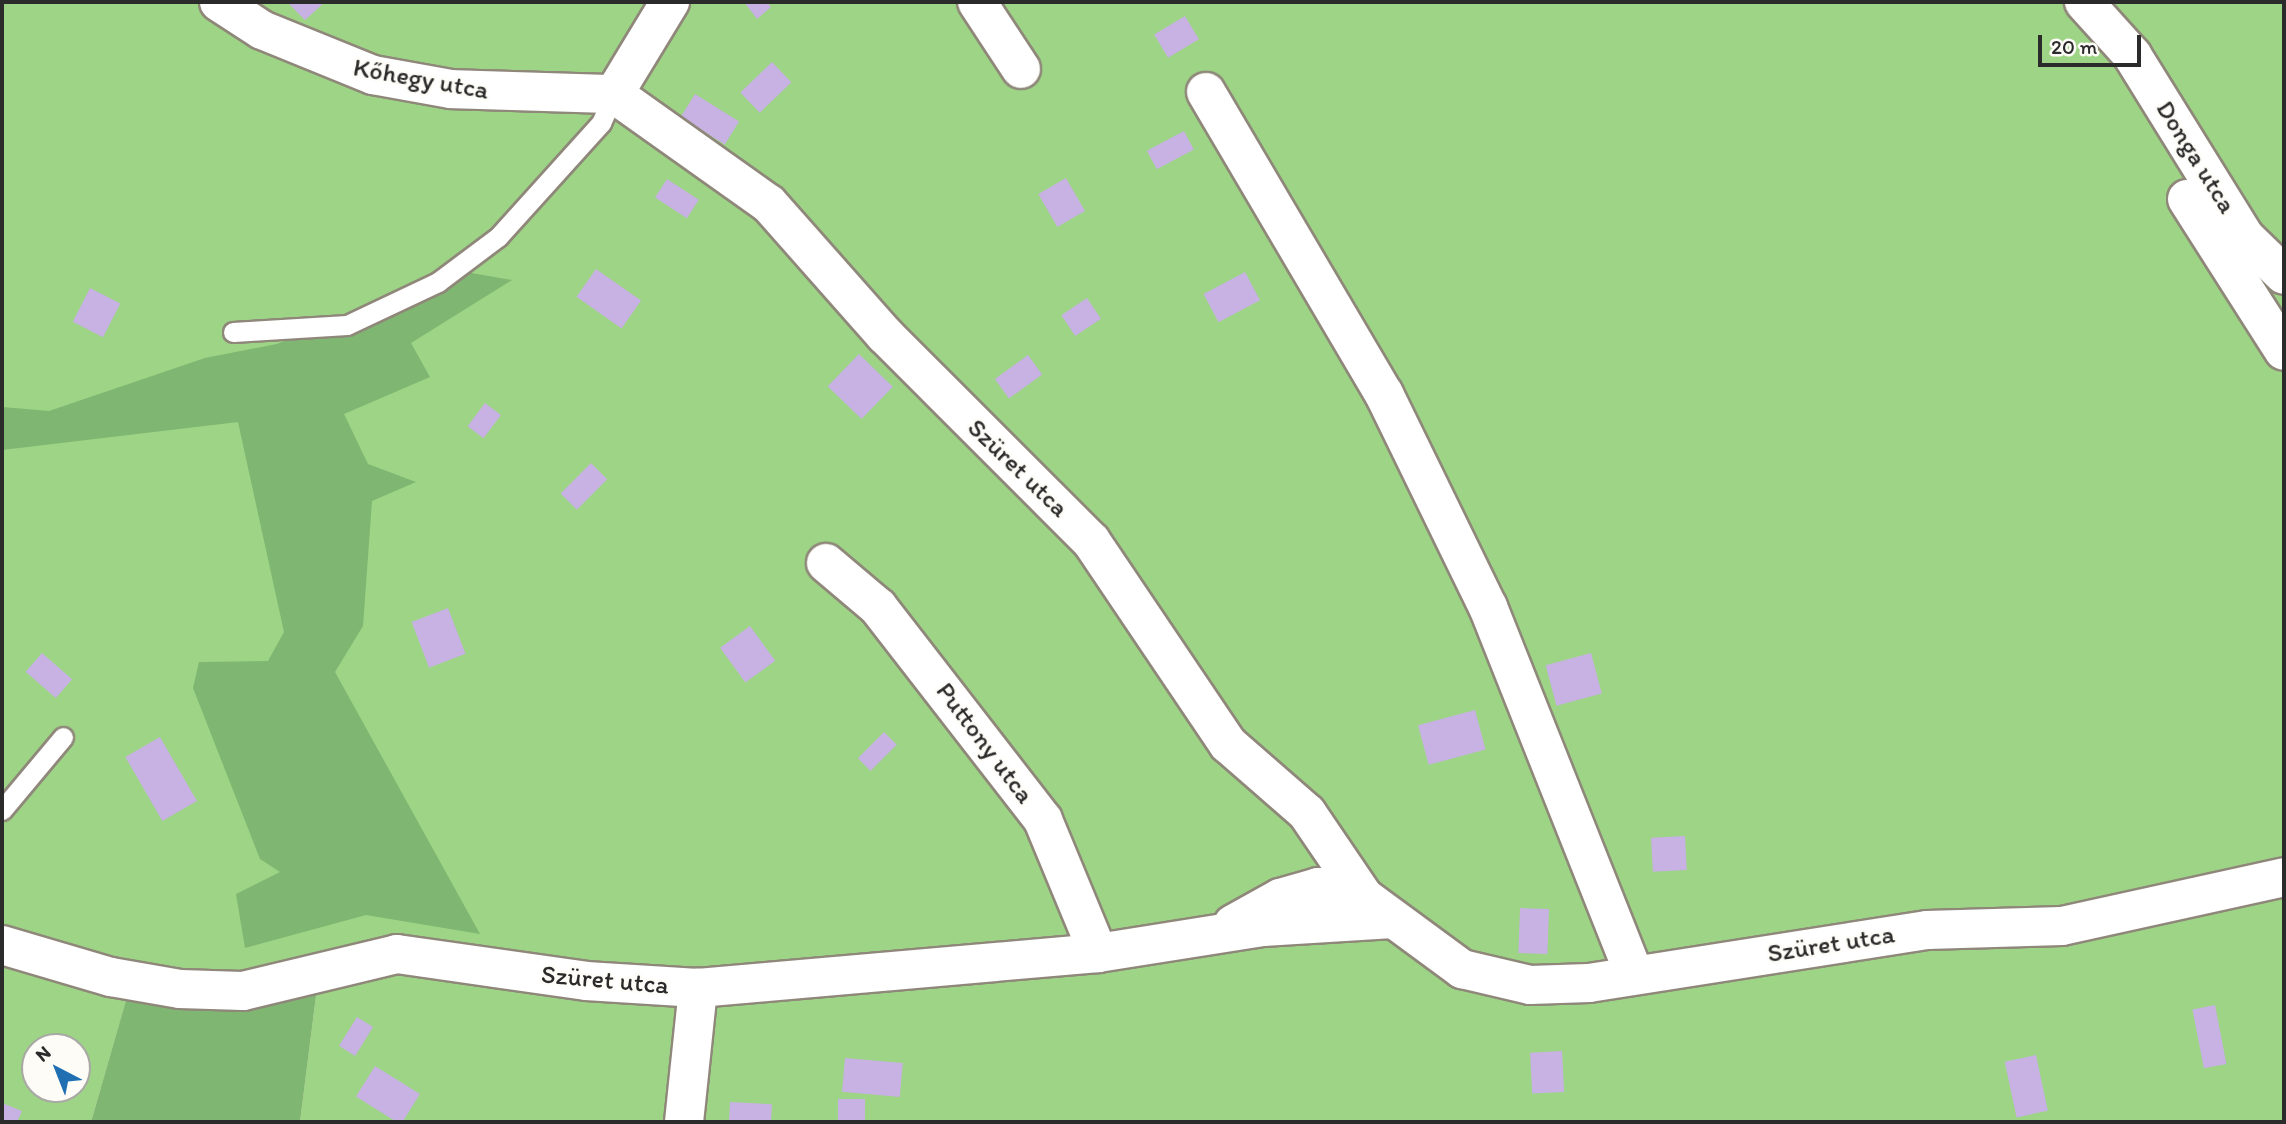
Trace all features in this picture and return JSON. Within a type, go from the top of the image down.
[{"type":"street","name":"Kőhegy utca","points":[[219,2],[262,30],[373,75],[452,89],[614,94]]},
{"type":"street","points":[[614,94],[670,2]]},
{"type":"street","points":[[977,2],[1021,69]]},
{"type":"street","name":"Donga utca","points":[[2084,2],[2132,55],[2234,245],[2284,275]]},
{"type":"street","points":[[1206,92],[1384,394],[1488,607],[1634,974]]},
{"type":"street","name":"Szüret utca","points":[[614,94],[769,204],[930,383],[1050,496],[1091,541],[1228,744],[1307,813],[1379,908],[1462,969],[1496,981],[1564,985],[1927,930],[2062,926],[2284,877]]},
{"type":"street","points":[[2187,199],[2234,245],[2284,351]]},
{"type":"street","name":"Puttony utca","points":[[826,563],[878,607],[1043,820],[1098,953]]},
{"type":"street","name":"Szüret utca","points":[[2,945],[111,977],[180,989],[243,992],[397,954],[586,981],[698,988],[1098,953],[1379,908]]},
{"type":"street","points":[[684,1122],[698,988]]},
{"type":"lane","points":[[233,332],[347,326],[438,282],[498,237],[601,123],[614,94]]},
{"type":"lane","points":[[2,810],[63,737]]},
{"type":"green space","points":[[2,2],[2284,2],[2284,1122],[300,1122],[317,988],[136,967],[91,1122],[2,1122]]},
{"type":"green space","points":[[454,270],[512,280],[411,343],[430,377],[344,414],[368,464],[416,482],[372,501],[363,626],[335,672],[480,934],[366,915],[245,948],[236,894],[280,872],[260,859],[193,688],[199,662],[268,661],[284,632],[238,422],[2,450],[2,407],[49,411],[205,358],[277,344]]},
{"type":"green space","points":[[136,966],[317,988],[300,1122],[91,1122]]},
{"type":"building","points":[[287,2],[325,2],[305,20]]},
{"type":"building","points":[[744,2],[767,2],[771,7],[757,19]]},
{"type":"building","points":[[1185,16],[1199,39],[1168,58],[1154,35]]},
{"type":"building","points":[[772,62],[791,82],[760,113],[740,93]]},
{"type":"building","points":[[695,94],[739,122],[725,144],[681,117]]},
{"type":"building","points":[[1184,131],[1194,150],[1157,169],[1147,151]]},
{"type":"building","points":[[1066,178],[1085,211],[1057,227],[1038,194]]},
{"type":"building","points":[[667,179],[699,200],[687,218],[655,197]]},
{"type":"building","points":[[596,269],[641,301],[622,328],[576,297]]},
{"type":"building","points":[[1245,272],[1260,300],[1219,322],[1204,294]]},
{"type":"building","points":[[90,288],[120,303],[103,337],[73,322]]},
{"type":"building","points":[[1087,298],[1101,319],[1075,336],[1061,315]]},
{"type":"building","points":[[859,354],[893,387],[862,419],[828,386]]},
{"type":"building","points":[[1028,355],[1042,374],[1009,399],[995,379]]},
{"type":"building","points":[[485,403],[501,415],[484,438],[468,426]]},
{"type":"building","points":[[591,463],[607,479],[577,510],[561,493]]},
{"type":"building","points":[[448,608],[466,654],[429,668],[412,622]]},
{"type":"building","points":[[750,626],[775,661],[745,683],[720,648]]},
{"type":"building","points":[[42,653],[72,679],[56,698],[26,672]]},
{"type":"building","points":[[1591,653],[1602,694],[1556,706],[1546,665]]},
{"type":"building","points":[[1475,710],[1486,750],[1429,765],[1418,725]]},
{"type":"building","points":[[884,732],[897,745],[871,771],[858,758]]},
{"type":"building","points":[[160,737],[197,801],[162,821],[125,757]]},
{"type":"building","points":[[1685,836],[1687,870],[1653,872],[1651,838]]},
{"type":"building","points":[[1520,908],[1549,909],[1547,954],[1518,953]]},
{"type":"building","points":[[2215,1005],[2226,1064],[2204,1068],[2192,1009]]},
{"type":"building","points":[[357,1017],[373,1027],[355,1056],[339,1046]]},
{"type":"building","points":[[1562,1051],[1564,1092],[1532,1094],[1530,1053]]},
{"type":"building","points":[[2036,1055],[2048,1111],[2017,1117],[2005,1062]]},
{"type":"building","points":[[845,1058],[903,1063],[900,1097],[842,1092]]},
{"type":"building","points":[[375,1066],[420,1094],[403,1122],[397,1122],[356,1097]]},
{"type":"building","points":[[838,1099],[865,1099],[865,1122],[838,1122]]},
{"type":"building","points":[[730,1102],[772,1104],[771,1122],[729,1122]]},
{"type":"building","points":[[2,1103],[22,1111],[17,1122],[2,1122]]}]
